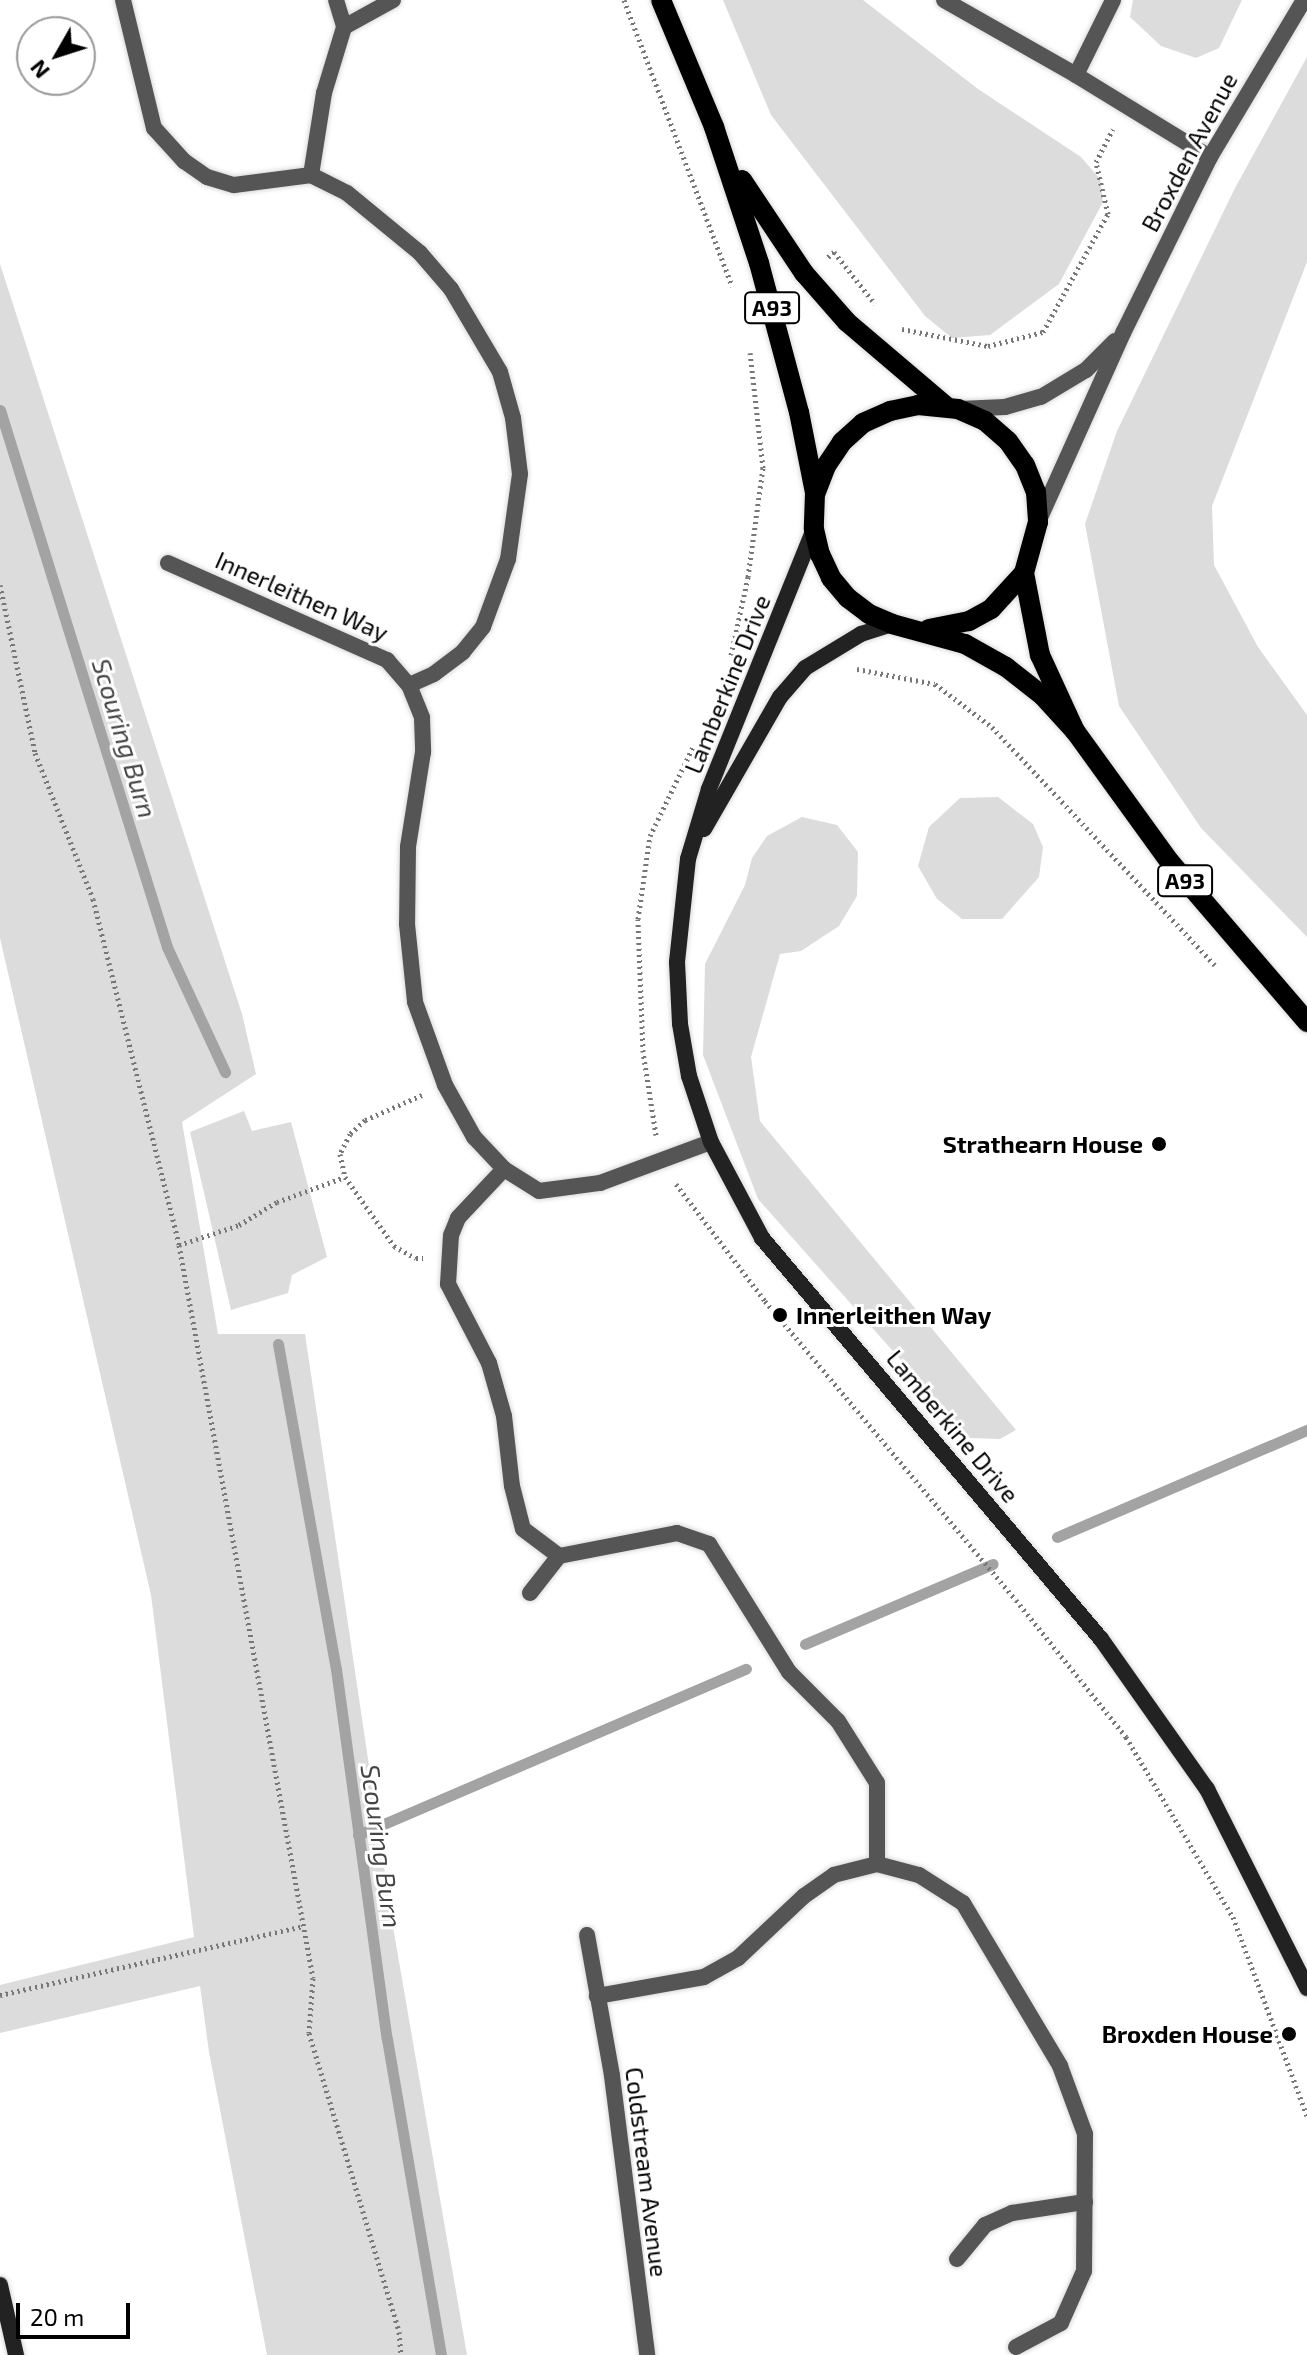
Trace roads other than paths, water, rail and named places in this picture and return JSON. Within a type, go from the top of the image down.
[{"type":"main road","name":"A93","points":[[661,0],[714,127],[775,318],[815,493],[814,529],[820,554],[840,588],[869,614],[892,624],[921,629],[965,644],[1006,667],[1043,696],[1075,731],[1170,862],[1307,1022]]},
{"type":"main road","name":"A93","points":[[714,127],[755,203],[804,273],[857,331],[952,408],[985,421],[1008,441],[1025,465],[1036,492],[1038,522],[1024,573],[1040,655],[1075,731]]},
{"type":"main road","name":"A93","points":[[815,493],[826,466],[842,442],[863,423],[904,408],[952,408]]},
{"type":"main road","name":"A93","points":[[921,629],[945,628],[991,609],[1024,573]]},
{"type":"street","points":[[123,0],[154,128],[184,161],[207,177],[234,185],[311,175],[347,193],[420,253],[451,289],[500,372],[513,418],[520,474],[508,559],[483,627],[463,652],[434,674],[409,685]]},
{"type":"street","points":[[311,175],[324,93],[344,27],[336,0]]},
{"type":"street","points":[[344,27],[393,0]]},
{"type":"street","points":[[944,0],[1076,75],[1210,157]]},
{"type":"street","points":[[1076,75],[1113,0]]},
{"type":"street","name":"Broxden Avenue","points":[[1038,522],[1124,331],[1210,157],[1304,0]]},
{"type":"street","name":"Broxden Avenue","points":[[952,408],[1005,407],[1041,397],[1086,370],[1124,331]]},
{"type":"street","name":"Lamberkine Drive","points":[[814,529],[709,789],[688,859],[677,962],[680,1024],[689,1076],[711,1142],[762,1238],[1101,1639],[1198,1776],[1307,1988]]},
{"type":"street","name":"Innerleithen Way","points":[[168,563],[387,660],[409,685],[422,718],[423,752],[408,847],[407,924],[419,1016],[445,1085],[474,1137],[504,1169],[539,1191],[600,1183],[711,1142]]},
{"type":"street","name":"Lamberkine Drive","points":[[688,859],[780,697],[805,668],[861,634],[892,624]]},
{"type":"street","points":[[504,1169],[458,1218],[451,1235],[448,1284],[489,1363],[504,1416],[512,1486],[523,1529],[559,1556]]},
{"type":"street","points":[[530,1593],[559,1556],[677,1533],[709,1544],[789,1672],[838,1721],[877,1783],[877,1864]]},
{"type":"street","points":[[597,1996],[704,1977],[738,1958],[804,1896],[834,1875],[877,1864],[919,1875],[963,1903],[1060,2066],[1085,2134],[1084,2271],[1061,2323],[1016,2347]]},
{"type":"street","name":"Coldstream Avenue","points":[[587,1935],[612,2076],[647,2355]]},
{"type":"street","points":[[957,2259],[985,2225],[1012,2213],[1085,2202]]},
{"type":"street","points":[[0,2285],[16,2355]]},
{"type":"waterway","name":"Scouring Burn","points":[[0,410],[167,947],[225,1072]]},
{"type":"waterway","name":"Scouring Burn","points":[[278,1344],[336,1669],[387,2039],[441,2355]]},
{"type":"waterway","points":[[1057,1537],[1307,1430]]},
{"type":"waterway","points":[[805,1644],[993,1564]]},
{"type":"waterway","points":[[358,1835],[746,1669]]},
{"type":"place","name":"Strathearn House","points":[[1159,1144]]},
{"type":"place","name":"Innerleithen Way","points":[[780,1315]]},
{"type":"place","name":"Broxden House","points":[[1289,2034]]}]
